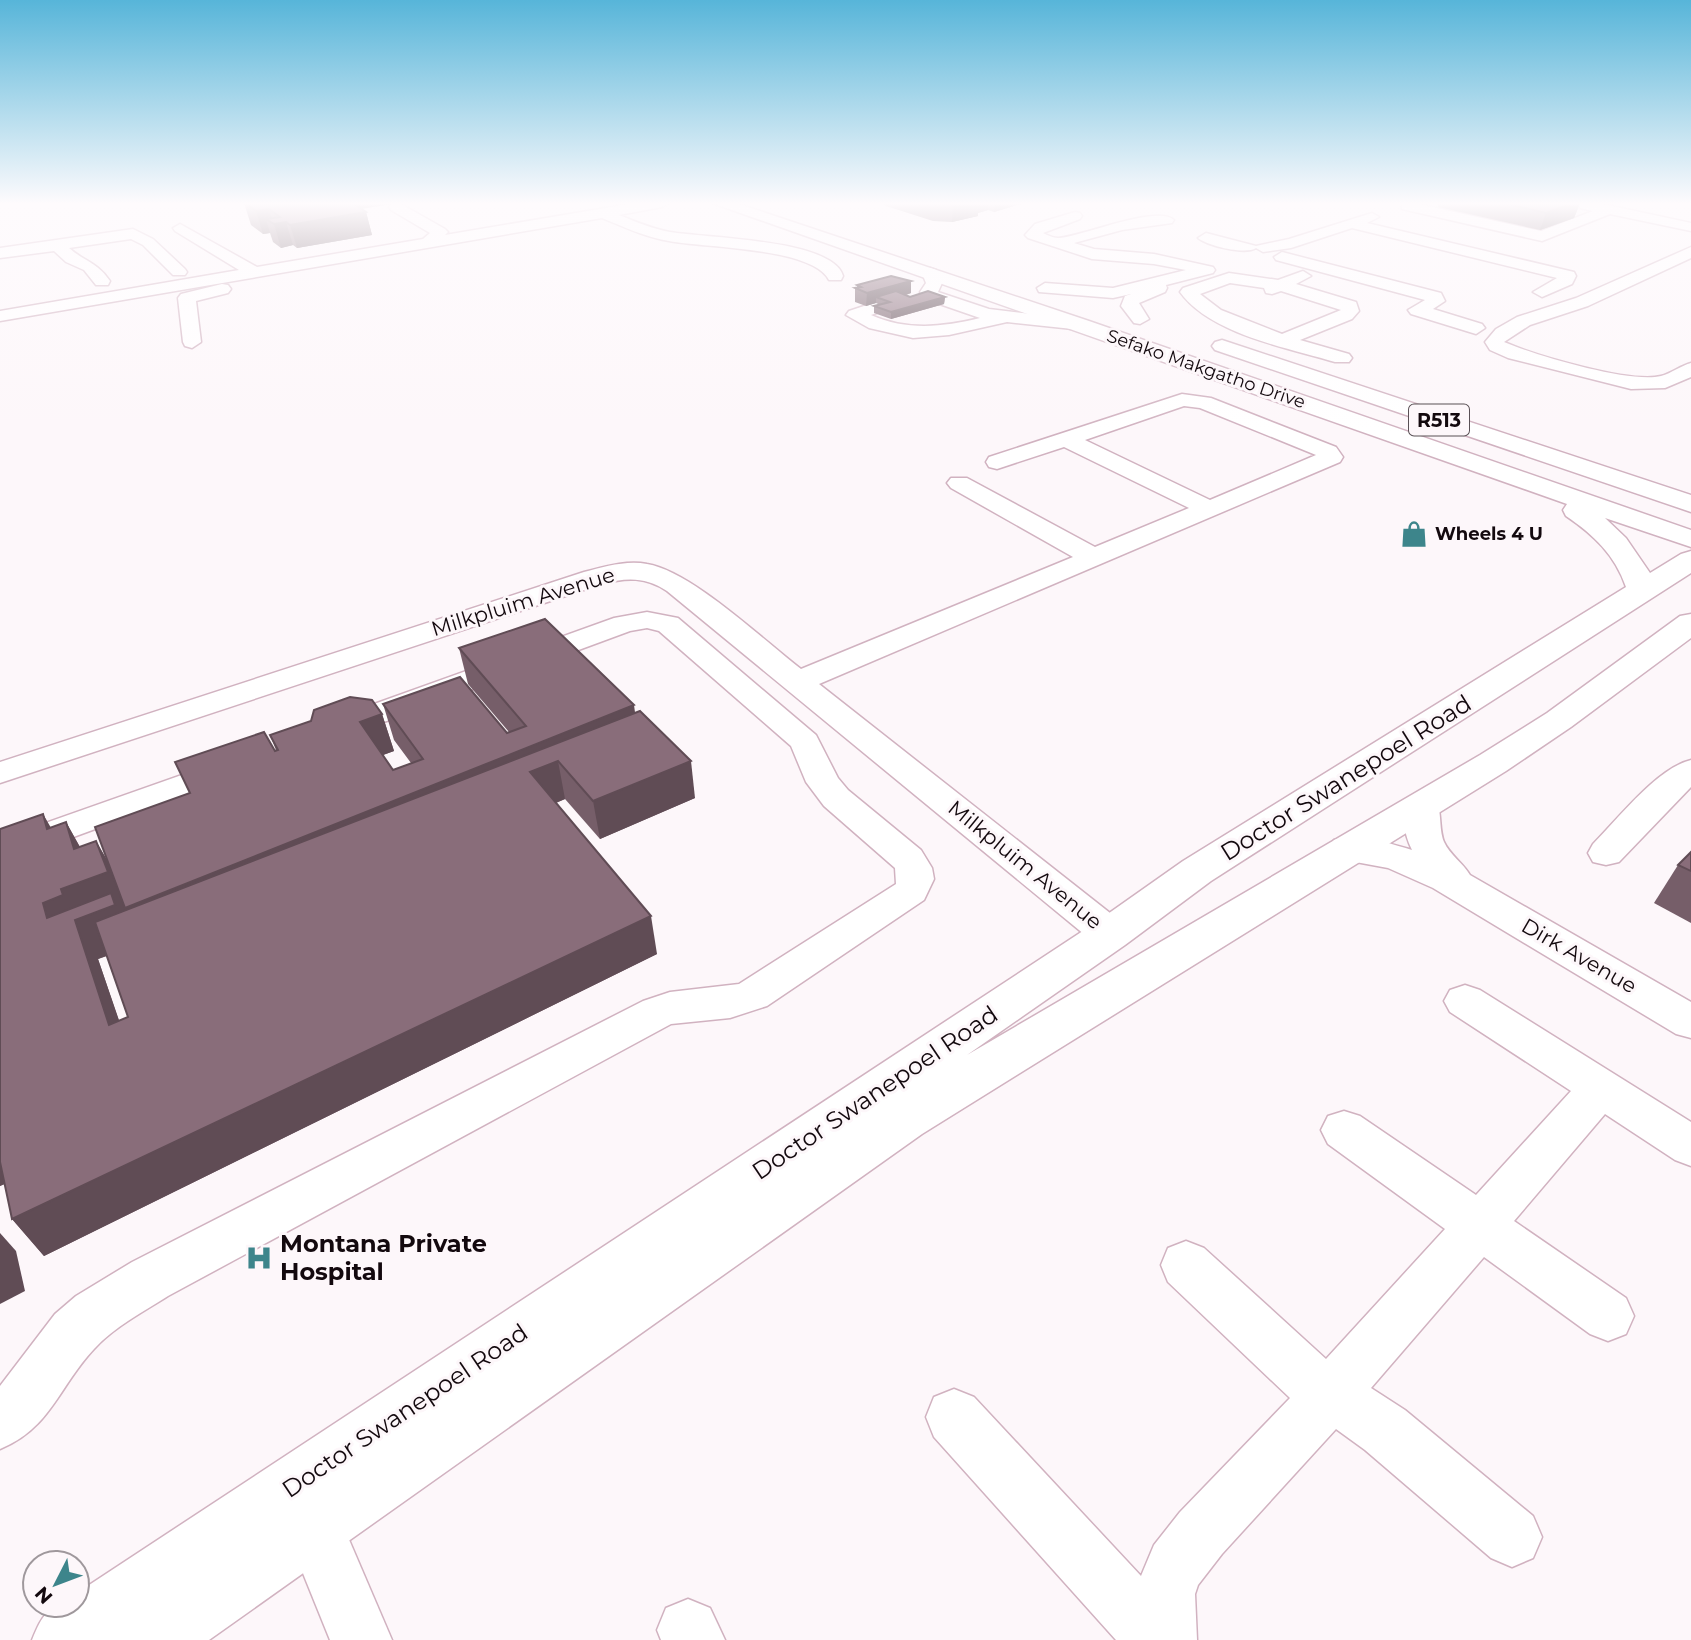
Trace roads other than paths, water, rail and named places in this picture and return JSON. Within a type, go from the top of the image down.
[{"type":"main road","name":"Sefako Makgatho Drive","points":[[920,280],[1082,325],[1691,539]]},
{"type":"main road","name":"Sefako Makgatho Drive","points":[[1039,286],[1147,321]]},
{"type":"main road","name":"Sefako Makgatho Drive","points":[[1206,341],[1691,504]]},
{"type":"main road","points":[[1541,454],[1636,480],[1691,490]]},
{"type":"main road","points":[[1494,471],[1555,498],[1597,524],[1627,555],[1642,589]]},
{"type":"main road","name":"Doctor Swanepoel Road","points":[[150,1640],[305,1507],[1197,871],[1691,560]]},
{"type":"main road","name":"Doctor Swanepoel Road","points":[[67,1640],[305,1507],[904,1119],[1518,746],[1691,623]]},
{"type":"main road","points":[[1110,934],[1119,942],[1135,946],[1148,942],[1265,873],[1467,762],[1518,746]]},
{"type":"street","points":[[0,315],[201,280]]},
{"type":"street","points":[[192,342],[187,298],[267,281],[265,280]]},
{"type":"street","points":[[1039,286],[1109,293],[1172,280]]},
{"type":"street","points":[[1147,321],[1130,306],[1131,300],[1178,280]]},
{"type":"street","points":[[1228,280],[1189,292],[1193,301],[1226,320],[1342,358]]},
{"type":"street","points":[[1250,280],[1347,303],[1368,294]]},
{"type":"street","points":[[1250,298],[1294,280]]},
{"type":"street","points":[[1316,280],[1368,294],[1391,293],[1437,299],[1417,310],[1476,328]]},
{"type":"street","points":[[1355,280],[1391,293]]},
{"type":"street","points":[[1542,292],[1566,280]]},
{"type":"street","points":[[1631,280],[1582,302],[1543,313],[1511,329],[1494,342],[1515,354],[1631,383],[1665,382],[1691,369]]},
{"type":"street","points":[[911,297],[929,283],[940,299],[976,312],[1082,325]]},
{"type":"street","points":[[1285,339],[1346,315],[1350,311],[1347,303]]},
{"type":"street","points":[[882,305],[855,314],[892,330],[920,334],[944,332],[1008,316]]},
{"type":"street","points":[[797,682],[1091,556],[1332,457],[1328,452],[1311,445],[1193,400],[1182,400],[996,462]]},
{"type":"street","points":[[1065,439],[1210,509]]},
{"type":"street","points":[[959,483],[1091,556]]},
{"type":"street","name":"Milkpluim Avenue","points":[[0,773],[593,578],[626,570],[651,571],[665,576],[1110,934]]},
{"type":"street","points":[[0,1421],[22,1403],[74,1332],[94,1314],[150,1279],[658,1012],[686,1004],[726,1003],[753,995],[900,900],[911,891],[916,879],[914,868],[900,851],[830,790],[805,742],[668,624],[658,621],[624,624],[309,739]]},
{"type":"street","points":[[1,849],[257,758]]},
{"type":"street","points":[[1606,853],[1667,790],[1691,770]]},
{"type":"street","name":"Dirk Avenue","points":[[1422,805],[1420,825],[1426,845],[1441,867],[1466,890]]},
{"type":"street","name":"Dirk Avenue","points":[[1347,849],[1390,854],[1466,890],[1691,1022]]},
{"type":"street","points":[[1465,1001],[1691,1146]]},
{"type":"street","points":[[1166,1640],[1164,1594],[1175,1566],[1201,1533],[1482,1227],[1602,1087]]},
{"type":"street","points":[[1344,1130],[1608,1316]]},
{"type":"street","points":[[1185,1265],[1300,1373],[1385,1430],[1512,1537]]},
{"type":"street","points":[[954,1417],[1158,1640]]},
{"type":"street","points":[[305,1507],[361,1640]]},
{"type":"place","name":"Wheels 4 U","points":[[1414,534]]},
{"type":"place","name":"Montana Private Hospital","points":[[259,1258]]}]
